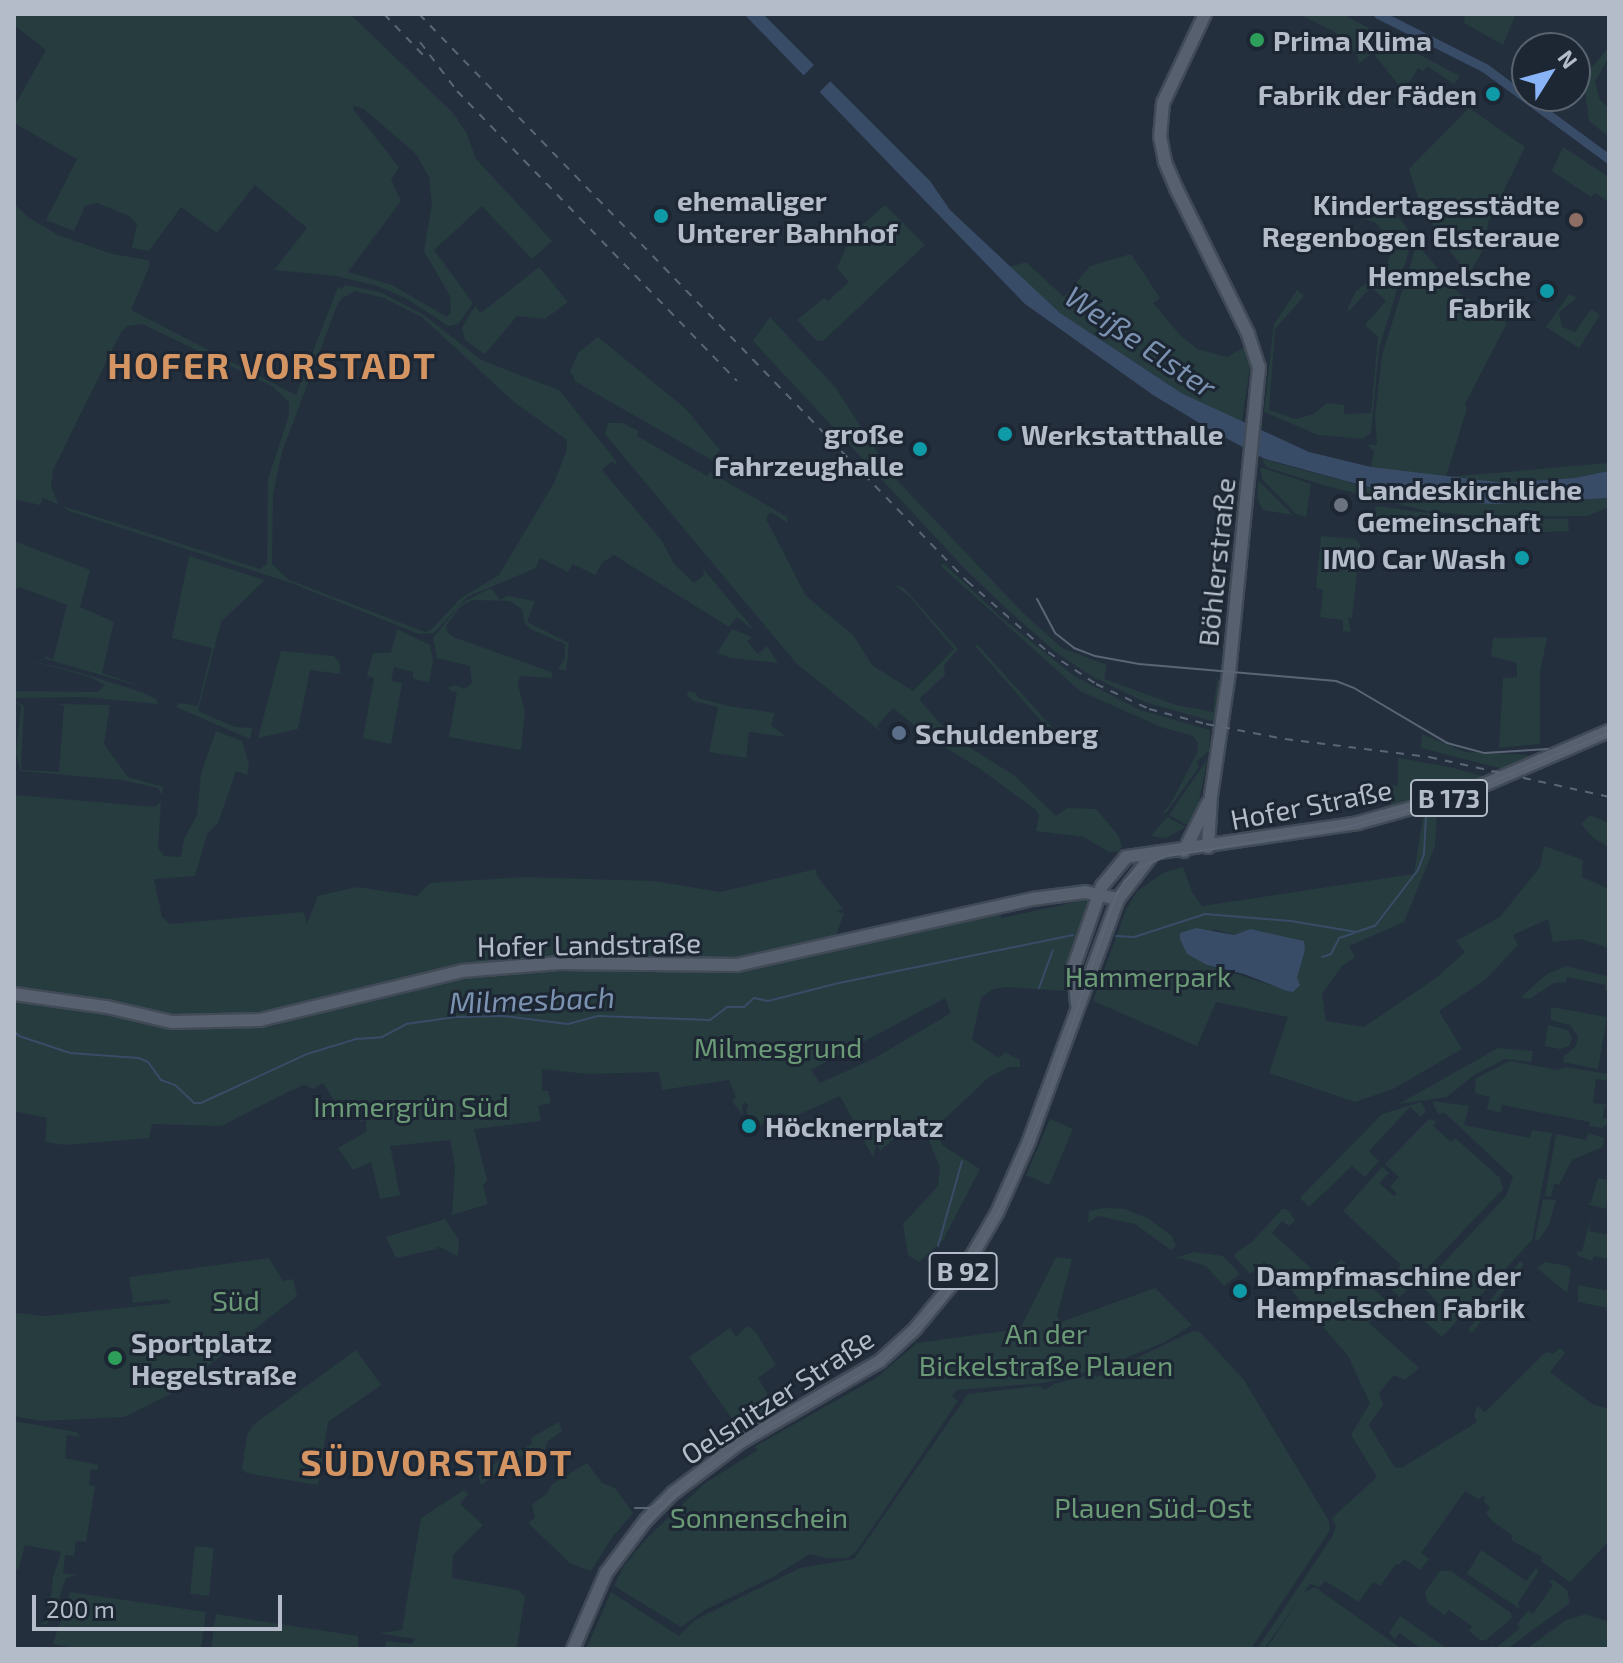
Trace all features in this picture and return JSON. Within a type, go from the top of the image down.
[{"type":"main road","name":"Böhlerstraße","points":[[1205,14],[1167,93],[1160,117],[1160,136],[1165,162],[1176,188],[1248,334],[1259,367],[1226,705],[1211,796],[1208,847]]},
{"type":"main road","name":"Hofer Straße","points":[[1099,893],[1110,872],[1126,857],[1342,827],[1451,798],[1609,731]]},
{"type":"main road","name":"Böhlerstraße","points":[[1184,851],[1211,796]]},
{"type":"main road","name":"B 92","points":[[1118,899],[1152,855]]},
{"type":"main road","name":"Hofer Landstraße","points":[[14,994],[83,1002],[172,1022],[260,1020],[462,971],[560,963],[737,965],[1005,904],[1099,893],[1118,899]]},
{"type":"main road","name":"Oelsnitzer Straße","points":[[1077,1004],[1074,966],[1099,893]]},
{"type":"main road","name":"Oelsnitzer Straße","points":[[573,1649],[606,1573],[646,1520],[673,1493],[741,1442],[880,1361],[941,1300],[979,1245],[1011,1184],[1118,899]]},
{"type":"green space","points":[[14,14],[350,14],[453,113],[466,132],[476,159],[552,241],[532,259],[482,206],[434,250],[473,303],[458,324],[448,326],[406,298],[377,286],[336,276],[274,270],[307,228],[255,185],[217,233],[181,207],[149,251],[132,248],[137,224],[129,216],[97,203],[85,206],[74,231],[46,220],[77,159],[14,123],[14,107],[46,50],[14,25]],"holes":[[[354,106],[364,109],[416,154],[429,177],[432,204],[424,251],[450,296],[451,312],[447,317],[392,285],[348,272],[401,201],[391,180],[399,167],[353,109]]]},
{"type":"green space","points":[[1299,14],[1342,14],[1460,76],[1454,84],[1427,66],[1423,71],[1418,68],[1398,101],[1403,105],[1399,107],[1394,101],[1401,88],[1373,53],[1359,63],[1356,53],[1335,32]]},
{"type":"green space","points":[[1465,14],[1516,14],[1503,45],[1464,23]]},
{"type":"green space","points":[[1609,47],[1609,56],[1595,82],[1600,100],[1609,108],[1609,137],[1589,121],[1591,68]]},
{"type":"green space","points":[[1469,108],[1525,147],[1488,223],[1484,248],[1468,276],[1419,200],[1409,169]]},
{"type":"green space","points":[[1563,147],[1609,177],[1609,202],[1595,193],[1591,197],[1552,171]]},
{"type":"green space","points":[[14,204],[29,218],[58,235],[112,254],[148,260],[150,265],[131,310],[296,395],[338,287],[341,289],[345,285],[380,292],[424,315],[481,360],[559,390],[616,461],[617,466],[612,461],[602,470],[662,541],[674,564],[694,583],[705,574],[701,566],[755,631],[737,617],[729,627],[614,555],[603,562],[595,575],[573,564],[568,572],[540,558],[536,568],[467,597],[434,633],[419,634],[291,583],[69,511],[63,506],[260,569],[267,564],[268,479],[289,415],[289,402],[272,386],[142,324],[127,326],[121,332],[53,470],[51,487],[59,505],[43,498],[40,505],[14,499]],"holes":[[[355,291],[384,298],[422,317],[514,402],[567,440],[566,452],[554,483],[499,575],[461,598],[432,629],[425,632],[289,580],[272,564],[273,494],[282,452],[336,308],[341,299]]]},
{"type":"green space","points":[[1378,204],[1393,209],[1413,237],[1379,349],[1371,433],[1363,439],[1318,435],[1264,412],[1274,324],[1297,290],[1304,296],[1275,329],[1269,410],[1296,419],[1314,414],[1327,403],[1344,405],[1344,414],[1371,413],[1378,337],[1365,325],[1386,301],[1371,287],[1348,312],[1348,308],[1356,291],[1386,268],[1391,253],[1387,236],[1376,223],[1365,219],[1303,283]]},
{"type":"green space","points":[[885,205],[925,245],[823,341],[817,341],[797,320],[824,298],[828,301],[849,282],[837,268],[852,234]]},
{"type":"green space","points":[[1417,244],[1459,293],[1507,323],[1465,404],[1467,408],[1446,477],[1609,463],[1609,471],[1574,478],[1505,483],[1445,478],[1371,467],[1374,451],[1366,444],[1377,445],[1375,416],[1382,355]]},
{"type":"green space","points":[[1131,254],[1160,298],[1153,303],[1181,336],[1197,349],[1227,357],[1244,347],[1250,366],[1242,422],[1183,394],[1060,313],[1010,267],[1026,262],[1064,297],[1090,266]]},
{"type":"green space","points":[[539,267],[568,302],[545,319],[517,316],[485,354],[465,340],[462,328],[475,306],[481,313]]},
{"type":"green space","points":[[1569,294],[1577,298],[1559,312],[1562,327],[1575,332],[1591,309],[1600,315],[1579,348],[1546,327]]},
{"type":"green space","points":[[770,317],[835,387],[893,476],[1023,613],[1062,648],[1107,665],[1104,679],[1176,705],[1213,712],[1217,680],[1214,676],[1220,682],[1215,722],[1145,702],[1093,677],[1057,653],[1009,611],[965,569],[753,341]]},
{"type":"green space","points":[[598,337],[686,409],[720,450],[712,460],[576,382],[570,371],[578,353]]},
{"type":"green space","points":[[608,423],[622,423],[639,431],[637,436],[707,476],[710,472],[787,517],[788,523],[770,512],[766,519],[806,596],[853,635],[872,665],[913,691],[954,649],[909,596],[893,584],[904,588],[958,649],[944,665],[945,675],[919,699],[950,735],[1015,776],[1056,816],[1067,808],[1096,809],[1118,835],[1122,846],[1119,851],[1109,852],[1084,837],[1036,831],[1039,815],[1036,810],[976,766],[931,739],[893,708],[877,726],[884,734],[797,664],[605,434]]},
{"type":"green space","points":[[1262,459],[1420,501],[1494,504],[1609,498],[1609,507],[1587,516],[1476,516],[1426,511],[1266,467]]},
{"type":"green space","points":[[1260,467],[1311,484],[1306,517],[1296,514],[1262,479]]},
{"type":"green space","points":[[1258,480],[1293,515],[1263,510],[1257,498]]},
{"type":"green space","points":[[1376,506],[1474,519],[1568,519],[1569,531],[1524,533],[1372,523]]},
{"type":"green space","points":[[1321,536],[1356,539],[1360,545],[1352,618],[1348,618],[1351,632],[1343,631],[1343,620],[1320,617],[1323,590],[1316,588]]},
{"type":"green space","points":[[14,541],[90,570],[80,607],[114,622],[102,673],[150,689],[46,659],[45,656],[53,660],[67,605],[19,587],[14,590]]},
{"type":"green space","points":[[189,556],[265,580],[221,622],[198,711],[235,727],[252,728],[250,739],[176,707],[179,703],[198,706],[212,648],[172,638]]},
{"type":"green space","points":[[943,563],[1002,618],[1074,676],[1140,710],[1210,730],[1209,751],[1196,762],[1199,767],[1166,813],[1163,812],[1170,805],[1197,753],[1198,743],[1193,736],[1161,727],[1080,691],[941,566]]},
{"type":"green space","points":[[491,588],[500,600],[508,596],[535,601],[527,622],[569,643],[566,671],[558,669],[565,658],[565,644],[532,630],[525,624],[522,609],[510,601],[472,600],[460,607],[446,626],[448,633],[456,638],[551,672],[553,678],[520,676],[518,685],[525,712],[521,750],[449,737],[457,692],[449,690],[449,687],[455,685],[465,689],[472,683],[470,666],[437,658],[433,638],[458,607]]},
{"type":"green space","points":[[397,629],[430,645],[433,660],[429,682],[413,679],[413,672],[394,667],[391,681],[402,683],[391,744],[363,738],[374,678],[367,676],[373,653],[391,653]]},
{"type":"green space","points":[[732,629],[752,637],[747,641],[758,654],[767,646],[778,663],[730,658],[711,650],[718,652]]},
{"type":"green space","points":[[1547,637],[1540,673],[1540,744],[1499,748],[1503,678],[1517,677],[1517,663],[1491,656],[1493,638]]},
{"type":"green space","points":[[977,644],[1061,737],[1057,739],[975,646]]},
{"type":"green space","points":[[281,651],[334,656],[340,664],[340,674],[310,670],[298,729],[258,738]]},
{"type":"green space","points":[[14,656],[81,673],[141,692],[156,699],[158,704],[83,697],[14,698],[14,691],[98,692],[105,685],[90,677]]},
{"type":"green space","points":[[688,691],[696,693],[698,698],[728,706],[775,713],[771,725],[786,737],[749,732],[746,758],[709,752],[718,707],[694,701],[687,696]]},
{"type":"green space","points":[[14,702],[24,705],[21,770],[59,772],[64,706],[56,704],[110,705],[104,744],[128,777],[163,787],[162,795],[158,788],[122,780],[20,771],[16,753],[21,706]]},
{"type":"green space","points":[[216,731],[242,741],[249,764],[247,775],[236,771],[218,823],[207,834],[195,876],[154,879],[162,917],[170,924],[304,912],[307,924],[318,896],[357,887],[417,896],[430,883],[525,877],[653,881],[720,892],[816,869],[817,876],[843,909],[836,912],[844,913],[836,935],[737,959],[503,960],[463,964],[289,1007],[230,1016],[174,1017],[60,992],[14,987],[14,795],[155,807],[161,802],[158,848],[164,856],[181,857],[184,839],[197,815],[201,773]]},
{"type":"green space","points":[[1422,734],[1465,752],[1530,755],[1503,769],[1421,748]]},
{"type":"green space","points":[[1208,758],[1197,811],[1191,825],[1185,824],[1169,815]]},
{"type":"green space","points":[[1398,758],[1485,777],[1391,805],[1390,785],[1398,786]]},
{"type":"green space","name":"Hammerpark","points":[[1437,813],[1435,846],[1404,922],[1349,946],[1355,957],[1341,967],[1322,994],[1326,1021],[1364,1027],[1436,978],[1465,952],[1456,941],[1500,917],[1540,867],[1544,846],[1583,860],[1582,877],[1609,889],[1609,948],[1580,939],[1553,942],[1548,919],[1513,935],[1518,945],[1486,979],[1439,1011],[1462,1049],[1393,1089],[1355,1102],[1269,1073],[1288,1017],[1216,1002],[1197,1046],[1093,1001],[1126,910],[1137,891],[1163,873],[1183,867],[1192,892],[1202,906],[1414,874],[1423,817]],"holes":[[[1213,929],[1234,935],[1250,929],[1305,950],[1293,992],[1207,965]]]},
{"type":"green space","points":[[1590,815],[1609,823],[1609,847],[1593,838],[1581,824]]},
{"type":"green space","points":[[1167,817],[1186,827],[1166,838],[1151,836]]},
{"type":"green space","points":[[1084,900],[1088,903],[1066,968],[1065,991],[1005,987],[991,990],[981,998],[972,1040],[999,1058],[1005,1052],[1020,1060],[1020,1067],[1009,1067],[989,1077],[935,1128],[942,1145],[980,1169],[943,1240],[919,1262],[908,1255],[903,1224],[938,1186],[940,1167],[925,1131],[912,1122],[880,1151],[877,1144],[873,1157],[840,1096],[793,1117],[779,1113],[757,1128],[746,1112],[748,1105],[744,1102],[742,1106],[743,1116],[732,1101],[736,1097],[729,1080],[662,1090],[659,1072],[588,1074],[542,1069],[542,1091],[548,1091],[551,1103],[538,1106],[541,1121],[474,1129],[487,1180],[483,1186],[488,1204],[452,1215],[455,1166],[450,1140],[390,1146],[400,1195],[380,1199],[371,1162],[353,1170],[338,1148],[366,1132],[366,1120],[360,1122],[354,1112],[345,1118],[323,1083],[313,1089],[304,1085],[221,1126],[152,1124],[149,1138],[65,1145],[45,1142],[47,1118],[14,1111],[14,1003],[59,1003],[171,1028],[272,1026],[458,977],[502,972],[737,970],[997,913],[1002,918]],"holes":[[[945,998],[951,1013],[873,1059],[820,1083],[811,1070]]]},
{"type":"green space","points":[[1567,966],[1609,977],[1609,991],[1605,990],[1606,985],[1567,977],[1566,982],[1554,983],[1529,999],[1521,997],[1547,974]]},
{"type":"green space","points":[[1551,1007],[1607,1017],[1598,1069],[1563,1062],[1564,1056],[1576,1046],[1578,1037],[1570,1025],[1551,1020]]},
{"type":"green space","points":[[1548,1025],[1568,1030],[1572,1038],[1569,1046],[1560,1049],[1545,1046]]},
{"type":"green space","points":[[1498,1048],[1533,1051],[1531,1062],[1505,1059],[1474,1075],[1447,1097],[1399,1104]]},
{"type":"green space","points":[[1510,1061],[1558,1070],[1565,1067],[1609,1074],[1609,1081],[1596,1079],[1593,1103],[1609,1105],[1604,1107],[1603,1118],[1609,1119],[1608,1124],[1602,1128],[1589,1126],[1590,1122],[1502,1105],[1500,1113],[1487,1109],[1490,1097],[1475,1093],[1476,1078]]},
{"type":"green space","points":[[1432,1101],[1469,1106],[1464,1125],[1530,1138],[1532,1130],[1552,1133],[1532,1240],[1442,1337],[1409,1307],[1410,1300],[1428,1317],[1440,1305],[1422,1286],[1506,1196],[1513,1177],[1445,1113],[1438,1114]]},
{"type":"green space","points":[[1421,1102],[1426,1111],[1421,1117],[1410,1107],[1369,1151],[1379,1161],[1365,1177],[1352,1166],[1309,1207],[1300,1198],[1382,1114]]},
{"type":"green space","points":[[1050,1119],[1073,1129],[1049,1185],[1026,1175]]},
{"type":"green space","points":[[1429,1119],[1436,1121],[1433,1126],[1451,1142],[1455,1138],[1500,1178],[1503,1189],[1400,1297],[1389,1288],[1393,1283],[1389,1279],[1401,1265],[1343,1211],[1382,1167],[1389,1173],[1379,1183],[1394,1196],[1397,1194],[1390,1186],[1399,1177],[1385,1164]]},
{"type":"green space","points":[[1588,1133],[1604,1138],[1603,1147],[1572,1160],[1559,1185],[1554,1184],[1551,1197],[1545,1196],[1556,1134],[1586,1140]]},
{"type":"green space","points":[[1598,1178],[1609,1180],[1606,1209],[1587,1204],[1591,1202]]},
{"type":"green space","points":[[1543,1199],[1556,1200],[1549,1225],[1538,1241],[1535,1238]]},
{"type":"green space","points":[[1125,1209],[1149,1219],[1172,1236],[1176,1246],[1171,1250],[1135,1224],[1098,1216],[1088,1223],[1089,1211]]},
{"type":"green space","points":[[1282,1209],[1287,1209],[1295,1220],[1289,1226],[1282,1221],[1272,1233],[1322,1278],[1341,1259],[1391,1305],[1386,1316],[1380,1310],[1369,1323],[1419,1368],[1405,1380],[1394,1375],[1379,1393],[1383,1405],[1369,1425],[1395,1468],[1403,1467],[1477,1422],[1474,1415],[1477,1406],[1485,1412],[1546,1352],[1553,1354],[1560,1348],[1565,1353],[1550,1372],[1592,1404],[1609,1409],[1609,1541],[1570,1582],[1541,1561],[1542,1557],[1511,1540],[1513,1536],[1492,1521],[1486,1513],[1490,1507],[1484,1502],[1485,1495],[1478,1499],[1465,1491],[1421,1553],[1429,1559],[1420,1570],[1404,1559],[1399,1565],[1396,1564],[1380,1586],[1373,1582],[1359,1602],[1325,1581],[1320,1587],[1310,1584],[1264,1649],[1257,1649],[1332,1537],[1336,1526],[1332,1518],[1377,1477],[1351,1435],[1370,1403],[1348,1356],[1276,1272],[1264,1262],[1250,1274],[1235,1257],[1235,1253],[1251,1243]]},
{"type":"green space","points":[[1591,1216],[1589,1231],[1609,1235],[1609,1259],[1594,1256],[1592,1261],[1577,1255],[1577,1251],[1582,1252]]},
{"type":"green space","points":[[445,1219],[459,1240],[458,1256],[437,1246],[437,1249],[396,1258],[386,1237]]},
{"type":"green space","points":[[1193,1252],[1223,1256],[1240,1274],[1224,1286],[1206,1266],[1180,1258],[1170,1260]]},
{"type":"green space","points":[[1056,1257],[1072,1259],[1057,1316],[1061,1322],[1155,1288],[1192,1325],[1165,1342],[1101,1368],[1044,1383],[957,1390],[952,1396],[958,1401],[856,1552],[848,1558],[825,1558],[810,1554],[776,1575],[703,1611],[681,1627],[614,1586],[623,1567],[647,1538],[705,1483],[758,1450],[754,1447],[876,1378],[917,1343],[1020,1329]]},
{"type":"green space","name":"Sportplatz Hegelstraße","points":[[269,1258],[283,1281],[293,1279],[297,1296],[175,1392],[124,1417],[42,1421],[18,1417],[14,1412],[14,1309],[16,1313],[45,1316],[171,1303],[168,1299],[133,1303],[129,1277]]},
{"type":"green space","points":[[1520,1261],[1524,1264],[1472,1333],[1468,1330]]},
{"type":"green space","points":[[1545,1262],[1568,1266],[1571,1271],[1567,1293],[1537,1268]]},
{"type":"green space","points":[[1578,1285],[1609,1291],[1609,1308],[1578,1302]]},
{"type":"green space","points":[[747,1326],[755,1331],[776,1365],[758,1378],[774,1405],[742,1426],[734,1422],[689,1357],[730,1328],[736,1337]]},
{"type":"green space","name":"Plauen Süd-Ost","points":[[1193,1331],[1200,1332],[1244,1380],[1329,1521],[1330,1530],[1251,1649],[586,1649],[611,1592],[679,1636],[695,1620],[800,1568],[854,1559],[968,1394],[1039,1386],[1045,1390],[1054,1384],[1092,1374],[1097,1377]]},
{"type":"green space","points":[[356,1350],[381,1385],[328,1422],[318,1485],[247,1473],[242,1469],[247,1436],[253,1425]]},
{"type":"green space","points":[[14,1421],[76,1432],[81,1437],[67,1435],[65,1458],[98,1465],[98,1470],[91,1469],[89,1485],[95,1486],[86,1542],[76,1541],[74,1556],[65,1555],[63,1573],[77,1575],[66,1578],[46,1625],[14,1614],[42,1623],[48,1620],[53,1578],[61,1552],[25,1545],[18,1570],[14,1568]]},
{"type":"green space","points":[[559,1422],[562,1431],[548,1441],[540,1462],[531,1449],[481,1485],[478,1476],[510,1453],[524,1449],[532,1443],[531,1438]]},
{"type":"green space","points":[[587,1463],[602,1483],[615,1488],[633,1513],[613,1536],[591,1571],[570,1563],[528,1523],[535,1518],[532,1504],[547,1494],[551,1485]]},
{"type":"green space","points":[[464,1490],[468,1494],[460,1504],[483,1525],[453,1555],[452,1578],[518,1590],[525,1596],[517,1647],[532,1649],[385,1649],[386,1641],[412,1644],[415,1639],[379,1633],[402,1630],[421,1518]]},
{"type":"green space","points":[[195,1546],[214,1548],[209,1596],[190,1594]]},
{"type":"green space","points":[[1481,1550],[1526,1581],[1536,1568],[1539,1571],[1518,1603],[1520,1609],[1467,1574]]},
{"type":"green space","points":[[1440,1571],[1451,1571],[1511,1613],[1512,1618],[1486,1640],[1480,1640],[1469,1631],[1472,1626],[1449,1610],[1445,1615],[1428,1603],[1425,1592]]},
{"type":"green space","points":[[1554,1580],[1567,1590],[1570,1603],[1507,1649],[1492,1649],[1492,1645],[1496,1648],[1520,1628],[1517,1624],[1528,1611],[1533,1614],[1553,1585],[1548,1581]]},
{"type":"green space","points":[[1315,1587],[1402,1649],[1266,1649],[1304,1592]]},
{"type":"green space","points":[[70,1592],[206,1612],[201,1649],[81,1649],[53,1644]]},
{"type":"green space","points":[[216,1614],[358,1636],[358,1649],[211,1649]]},
{"type":"green space","points":[[1586,1614],[1609,1622],[1609,1649],[1526,1649],[1566,1620]]},
{"type":"green space","points":[[1400,1616],[1448,1649],[1422,1649],[1399,1633],[1395,1639],[1389,1633]]},
{"type":"water","points":[[744,14],[763,14],[930,181],[950,210],[1060,313],[1183,394],[1309,452],[1371,467],[1505,483],[1574,478],[1609,471],[1609,498],[1494,504],[1420,501],[1265,459],[1211,430],[1153,395],[1025,304]]},
{"type":"water","points":[[1196,928],[1234,935],[1250,929],[1304,941],[1305,950],[1297,978],[1300,985],[1293,992],[1287,991],[1244,974],[1207,965],[1187,954],[1180,939],[1180,933]]},
{"type":"pier","points":[[816,63],[832,79],[815,96],[799,80]]},
{"type":"waterway","points":[[1378,14],[1485,68],[1609,159]]},
{"type":"waterway","name":"Milmesbach","points":[[1116,936],[1134,937],[1205,914],[1291,921],[1356,932],[1375,926],[1418,870],[1424,854],[1426,816]]},
{"type":"waterway","points":[[1322,957],[1331,954],[1339,938],[1354,933]]},
{"type":"waterway","name":"Milmesbach","points":[[14,1031],[19,1036],[70,1053],[139,1058],[148,1062],[161,1080],[175,1085],[194,1103],[201,1103],[307,1054],[356,1039],[382,1037],[406,1024],[456,1017],[503,1016],[568,1024],[598,1016],[710,1020],[727,1007],[744,1007],[754,998],[768,1001],[839,983],[1073,935]]},
{"type":"waterway","points":[[1039,988],[1053,950]]},
{"type":"waterway","points":[[938,1246],[962,1161]]},
{"type":"tram line","points":[[1037,599],[1055,633],[1074,648],[1095,656],[1139,664],[1336,681],[1354,688],[1447,743],[1485,753],[1548,749]]},
{"type":"tram line","points":[[631,1539],[696,1476],[768,1427],[881,1363],[942,1301],[980,1247],[1013,1184],[1047,1099],[1115,898],[1125,881],[1139,868],[1166,856],[1343,828],[1451,799],[1609,733]]},
{"type":"tram line","points":[[635,1508],[650,1508],[663,1500]]},
{"type":"railway","points":[[384,14],[424,56]]},
{"type":"railway","points":[[419,14],[967,581],[1048,652],[1096,684],[1149,709],[1206,724],[1285,739],[1429,757],[1609,797]]},
{"type":"railway","points":[[420,42],[457,91],[737,381]]},
{"type":"place","name":"Prima Klima","points":[[1257,40]]},
{"type":"place","name":"Fabrik der Fäden","points":[[1493,94]]},
{"type":"place","name":"ehemaliger Unterer Bahnhof","points":[[661,216]]},
{"type":"place","name":"Kindertagesstädte Regenbogen Elsteraue","points":[[1576,220]]},
{"type":"place","name":"Hempelsche Fabrik","points":[[1547,291]]},
{"type":"place","name":"Werkstatthalle","points":[[1005,434]]},
{"type":"place","name":"große Fahrzeughalle","points":[[920,449]]},
{"type":"place","name":"Landeskirchliche Gemeinschaft","points":[[1341,505]]},
{"type":"place","name":"IMO Car Wash","points":[[1522,558]]},
{"type":"place","name":"Schuldenberg","points":[[899,733]]},
{"type":"place","name":"Höcknerplatz","points":[[749,1126]]},
{"type":"place","name":"Dampfmaschine der Hempelschen Fabrik","points":[[1240,1291]]},
{"type":"place","name":"Sportplatz Hegelstraße","points":[[115,1358]]},
{"type":"district","name":"HOFER VORSTADT","points":[[272,365]]},
{"type":"district","name":"SÜDVORSTADT","points":[[437,1462]]},
{"type":"water label","name":"Weiße Elster","points":[[1141,341]]},
{"type":"park label","name":"Milmesgrund","points":[[778,1047]]},
{"type":"park label","name":"Immergrün Süd","points":[[411,1106]]},
{"type":"park label","name":"Süd","points":[[236,1300]]},
{"type":"park label","name":"An der Bickelstraße Plauen","points":[[1046,1349]]},
{"type":"park label","name":"Sonnenschein","points":[[759,1517]]}]
